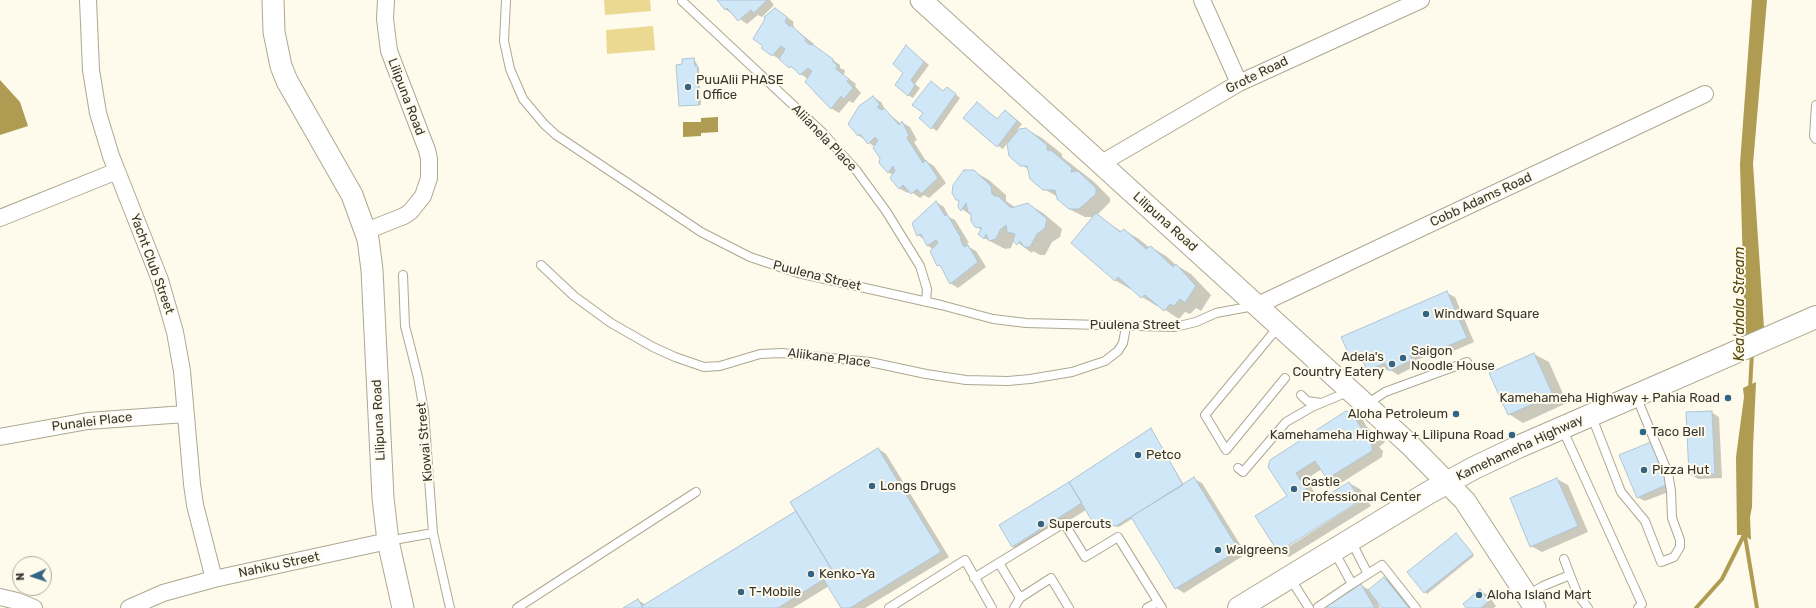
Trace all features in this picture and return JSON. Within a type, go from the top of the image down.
[{"type":"main road","name":"Kamehameha Highway","points":[[1239,608],[1446,484],[1518,446],[1762,340],[1816,319]]},
{"type":"street","name":"Yacht Club Street","points":[[88,0],[89,48],[94,92],[104,135],[169,305],[179,351],[195,505],[214,579]]},
{"type":"street","name":"Lilipuna Road","points":[[273,0],[274,32],[281,66],[287,81],[352,195],[366,231],[372,270],[381,473],[388,540],[403,608]]},
{"type":"street","name":"Lilipuna Road","points":[[366,231],[404,216],[411,211],[423,196],[429,178],[429,159],[427,150],[389,51],[385,19],[386,0]]},
{"type":"street","name":"Lilipuna Road","points":[[921,0],[1100,164],[1258,305],[1350,391],[1367,404],[1409,444],[1446,484],[1465,501],[1531,602]]},
{"type":"street","points":[[1202,0],[1239,83]]},
{"type":"street","name":"Grote Road","points":[[1100,164],[1239,83],[1421,0]]},
{"type":"street","name":"Cobb Adams Road","points":[[1258,305],[1705,94]]},
{"type":"street","points":[[0,218],[117,172]]},
{"type":"street","name":"Punalei Place","points":[[0,437],[88,421],[185,414]]},
{"type":"street","name":"Nahiku Street","points":[[129,608],[163,593],[214,579],[388,540]]},
{"type":"street","points":[[0,597],[17,601],[34,608]]},
{"type":"lane","name":"Puulena Street","points":[[506,0],[504,41],[510,69],[523,99],[540,120],[556,135],[701,232],[750,257],[798,273],[1009,322],[1126,327],[1175,327],[1196,322],[1216,313],[1258,305]]},
{"type":"lane","name":"Aliianela Place","points":[[682,1],[823,133],[856,170],[886,210],[920,266],[927,289],[926,302]]},
{"type":"lane","points":[[1816,106],[1814,136],[1816,139]]},
{"type":"lane","name":"Aliikane Place","points":[[541,265],[574,296],[611,323],[653,347],[675,357],[704,367],[720,366],[760,354],[782,353],[862,361],[926,374],[966,380],[1030,379],[1072,372],[1105,361],[1118,351],[1123,343],[1126,327]]},
{"type":"lane","name":"Kiowai Street","points":[[403,275],[406,326],[424,411],[433,533],[450,608]]},
{"type":"lane","points":[[1279,326],[1205,415],[1226,450],[1285,378]]},
{"type":"lane","points":[[1367,404],[1385,392],[1467,362]]},
{"type":"lane","points":[[1238,468],[1243,472],[1286,422],[1322,403],[1350,391]]},
{"type":"lane","points":[[1301,395],[1307,401],[1322,403]]},
{"type":"lane","points":[[1591,415],[1621,492],[1645,522],[1661,562],[1674,557],[1678,552],[1680,540],[1672,518],[1671,491],[1668,473],[1636,395]]},
{"type":"lane","points":[[1562,428],[1642,604],[1638,608]]},
{"type":"lane","points":[[517,608],[696,492]]},
{"type":"lane","points":[[974,578],[1064,523],[1085,557],[1118,537],[1160,605],[1147,608]]},
{"type":"lane","name":"Nahiku Street","points":[[388,540],[433,533]]},
{"type":"lane","points":[[1342,545],[1368,574]]},
{"type":"lane","points":[[1342,545],[1352,584]]},
{"type":"lane","points":[[1564,559],[1578,595],[1588,608]]},
{"type":"lane","points":[[889,608],[965,560],[992,608]]},
{"type":"lane","points":[[999,563],[1020,598]]},
{"type":"lane","points":[[1318,608],[1382,565],[1416,608]]},
{"type":"lane","points":[[1531,602],[1543,586],[1570,575]]},
{"type":"lane","points":[[1014,608],[1020,598],[1051,578],[1070,608]]},
{"type":"lane","points":[[1289,578],[1309,608]]},
{"type":"shaded area","points":[[604,0],[650,0],[651,11],[605,15]]},
{"type":"shaded area","points":[[1752,0],[1767,0],[1753,164],[1764,328],[1745,337],[1740,164]]},
{"type":"shaded area","points":[[653,26],[655,50],[607,54],[606,30]]},
{"type":"shaded area","points":[[0,80],[20,102],[28,126],[0,135]]},
{"type":"shaded area","points":[[718,117],[718,132],[701,133],[701,136],[683,137],[683,122],[701,122],[701,118]]},
{"type":"shaded area","points":[[1756,382],[1752,507],[1750,517],[1751,540],[1744,535],[1737,535],[1736,457],[1744,397],[1743,388]]},
{"type":"building","points":[[717,0],[767,0],[754,13],[751,10],[738,21],[727,8],[725,10]]},
{"type":"building","points":[[775,8],[787,17],[785,22],[790,27],[791,25],[806,39],[805,41],[810,45],[812,44],[833,59],[833,62],[837,65],[836,69],[849,79],[847,81],[853,88],[844,99],[841,96],[831,109],[805,82],[812,71],[808,68],[800,75],[791,66],[789,68],[779,59],[785,49],[781,46],[772,56],[761,48],[763,46],[753,39],[765,19],[764,17]]},
{"type":"building","points":[[906,45],[924,62],[911,80],[915,85],[908,96],[895,85],[903,73],[893,64]]},
{"type":"building","name":"PuuAlii PHASE I Office","points":[[694,58],[698,73],[699,105],[679,106],[676,65],[682,64],[682,59]]},
{"type":"building","points":[[931,81],[943,91],[947,87],[956,94],[931,129],[919,118],[923,113],[912,105]]},
{"type":"building","points":[[873,96],[880,105],[877,107],[882,110],[884,108],[899,125],[902,121],[909,135],[907,138],[923,163],[926,160],[938,178],[921,194],[917,189],[911,194],[903,185],[899,189],[890,178],[895,171],[893,166],[888,173],[879,163],[880,158],[873,148],[878,140],[875,137],[868,144],[860,134],[858,136],[848,124],[859,106]]},
{"type":"building","points":[[977,102],[997,119],[1005,110],[1017,121],[997,147],[963,118]]},
{"type":"building","points":[[1026,128],[1047,145],[1047,150],[1052,151],[1072,168],[1071,172],[1078,171],[1096,188],[1096,194],[1079,209],[1069,209],[1057,199],[1055,190],[1043,190],[1030,179],[1027,166],[1020,166],[1009,156],[1007,144],[1019,129]]},
{"type":"building","points":[[964,170],[974,170],[991,186],[992,194],[998,196],[1011,208],[1028,203],[1047,219],[1045,228],[1037,234],[1030,247],[1024,247],[1020,241],[1017,245],[1013,241],[1015,234],[1007,232],[1006,225],[1000,230],[996,239],[989,241],[986,234],[984,239],[978,234],[982,228],[975,227],[971,221],[971,214],[968,212],[966,203],[961,211],[958,207],[959,200],[956,200],[952,193],[953,185]]},
{"type":"building","points":[[936,201],[945,216],[947,214],[961,238],[960,239],[964,247],[968,245],[978,262],[950,284],[940,265],[937,266],[930,251],[938,243],[936,240],[927,246],[921,234],[917,236],[912,223]]},
{"type":"building","points":[[1096,213],[1120,232],[1124,229],[1146,249],[1151,246],[1173,267],[1176,264],[1196,286],[1185,303],[1180,299],[1174,306],[1170,304],[1164,311],[1145,295],[1141,298],[1118,277],[1115,281],[1071,243]]},
{"type":"building","name":"Windward Square","points":[[1447,291],[1467,338],[1433,352],[1431,346],[1410,355],[1412,360],[1389,371],[1385,363],[1367,371],[1360,354],[1351,359],[1341,337]]},
{"type":"building","points":[[1534,353],[1553,395],[1508,415],[1489,373]]},
{"type":"building","name":"Castle Professional Center","points":[[1346,411],[1352,413],[1363,431],[1367,427],[1375,436],[1369,441],[1372,445],[1372,451],[1327,479],[1315,461],[1296,473],[1315,503],[1349,482],[1361,500],[1278,552],[1255,516],[1287,496],[1268,467],[1270,460]]},
{"type":"building","points":[[1712,411],[1715,474],[1689,475],[1686,412]]},
{"type":"building","name":"Petco","points":[[1151,428],[1183,485],[1116,526],[1092,521],[1069,482]]},
{"type":"building","name":"Pizza Hut","points":[[1651,442],[1668,484],[1637,498],[1619,455]]},
{"type":"building","name":"Longs Drugs","points":[[878,448],[941,552],[850,608],[841,608],[824,580],[834,573],[790,502]]},
{"type":"building","name":"Walgreens","points":[[1194,477],[1239,550],[1175,589],[1131,517]]},
{"type":"building","points":[[1557,478],[1578,526],[1530,547],[1510,498]]},
{"type":"building","points":[[1069,482],[1082,503],[1012,547],[999,525]]},
{"type":"building","points":[[796,511],[834,573],[778,608],[643,608],[642,606]]},
{"type":"building","points":[[1456,533],[1473,554],[1424,593],[1407,572]]},
{"type":"building","points":[[1384,577],[1409,608],[1382,608],[1368,590]]},
{"type":"building","points":[[1361,584],[1375,608],[1328,608],[1326,606]]},
{"type":"building","name":"Aloha Island Mart","points":[[1480,589],[1489,601],[1481,608],[1466,608],[1463,604]]},
{"type":"building","points":[[638,599],[643,608],[623,608]]},
{"type":"waterway","name":"Keaʻahala Stream","points":[[1750,389],[1752,352]]},
{"type":"waterway","name":"Keaʻahala Stream","points":[[1744,530],[1757,608]]},
{"type":"waterway","points":[[1696,608],[1722,579],[1744,535]]},
{"type":"place","name":"PuuAlii PHASE I Office","points":[[688,87]]},
{"type":"place","name":"Windward Square","points":[[1426,314]]},
{"type":"place","name":"Saigon Noodle House","points":[[1403,358]]},
{"type":"place","name":"Adela's Country Eatery","points":[[1392,364]]},
{"type":"place","name":"Kamehameha Highway + Pahia Road","points":[[1728,398]]},
{"type":"place","name":"Aloha Petroleum","points":[[1456,414]]},
{"type":"place","name":"Taco Bell","points":[[1643,432]]},
{"type":"place","name":"Kamehameha Highway + Lilipuna Road","points":[[1512,435]]},
{"type":"place","name":"Petco","points":[[1138,455]]},
{"type":"place","name":"Pizza Hut","points":[[1644,470]]},
{"type":"place","name":"Longs Drugs","points":[[872,486]]},
{"type":"place","name":"Castle Professional Center","points":[[1294,489]]},
{"type":"place","name":"Supercuts","points":[[1041,524]]},
{"type":"place","name":"Walgreens","points":[[1218,550]]},
{"type":"place","name":"Kenko-Ya","points":[[811,574]]},
{"type":"place","name":"T-Mobile","points":[[741,592]]},
{"type":"place","name":"Aloha Island Mart","points":[[1479,595]]}]
